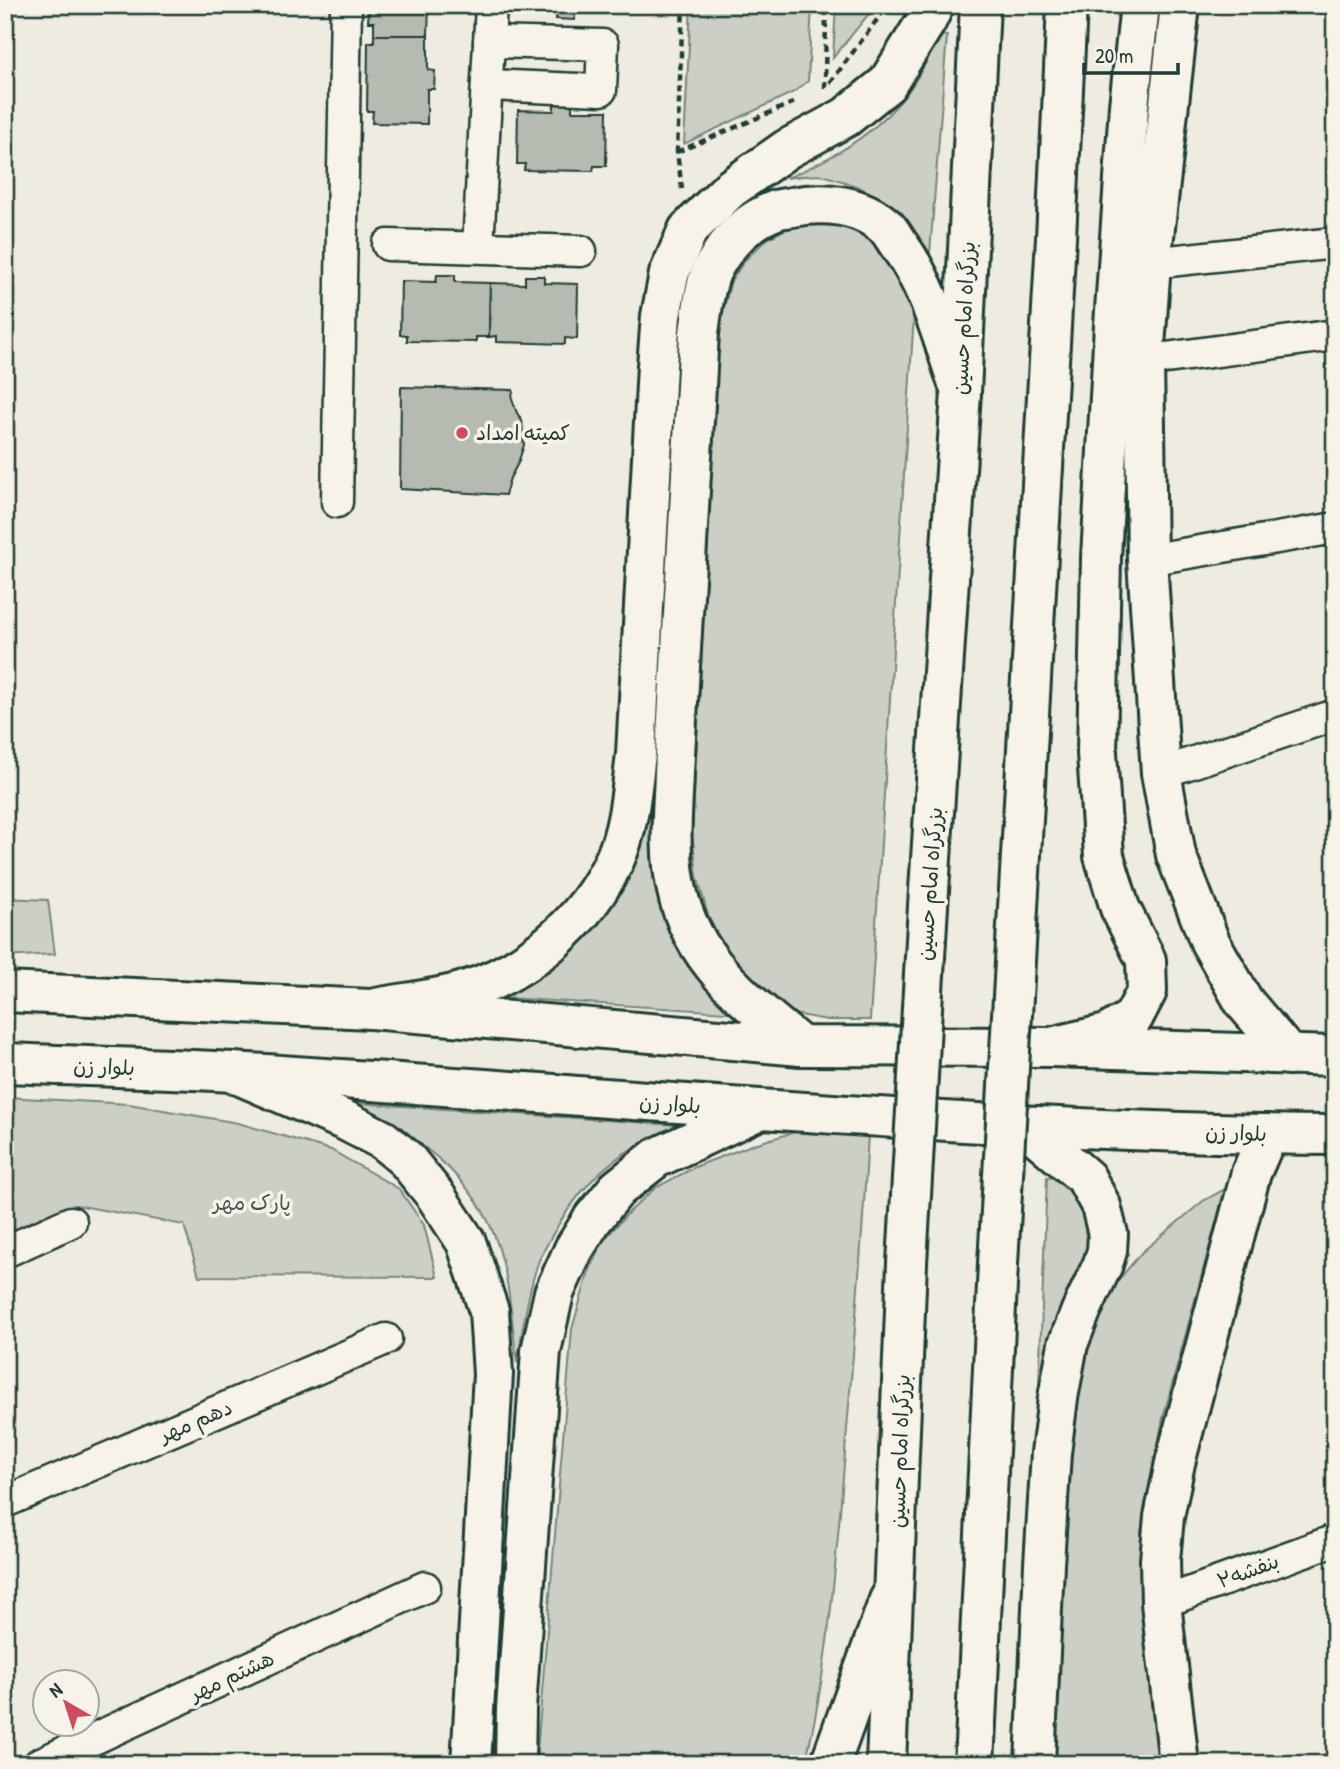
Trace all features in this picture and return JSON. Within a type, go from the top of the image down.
[{"type":"main road","points":[[371,1009],[462,991],[502,975],[540,952],[567,928],[595,896],[616,857],[630,806],[636,754],[657,366],[661,316],[669,274],[688,230],[730,189],[788,149],[846,117],[887,83],[934,5]]},
{"type":"main road","name":"بزرگراه امام حسین","points":[[887,1764],[907,1264],[961,392],[980,5]]},
{"type":"main road","points":[[974,1764],[998,1264],[1056,252],[1067,5]]},
{"type":"main road","points":[[1051,1047],[1107,1034],[1133,1018],[1147,990],[1146,960],[1120,908],[1104,856],[1097,753],[1101,558],[1113,339],[1129,106],[1140,5]]},
{"type":"main road","points":[[1181,5],[1151,263],[1144,361],[1147,560],[1161,773],[1176,855],[1210,942],[1244,1002],[1289,1055]]},
{"type":"main road","points":[[801,1046],[752,1005],[707,958],[687,923],[679,902],[674,873],[674,772],[697,360],[704,299],[712,269],[728,243],[752,223],[777,209],[810,203],[840,205],[861,211],[887,228],[910,260],[925,288],[961,392]]},
{"type":"main road","points":[[5,992],[371,1009],[801,1046],[1051,1047],[1335,1056]]},
{"type":"main road","name":"بلوار زن","points":[[5,1063],[232,1072],[758,1110],[1024,1125],[1268,1135],[1335,1135]]},
{"type":"main road","points":[[232,1072],[383,1140],[406,1159],[421,1177],[466,1242],[489,1311],[493,1374],[471,1764]]},
{"type":"main road","points":[[514,1764],[541,1351],[554,1293],[574,1249],[592,1220],[617,1189],[656,1158],[758,1110]]},
{"type":"main road","points":[[1024,1125],[1086,1178],[1101,1206],[1108,1234],[1103,1265],[1069,1343],[1058,1398],[1051,1453],[1035,1764]]},
{"type":"main road","points":[[1179,1764],[1161,1602],[1160,1560],[1164,1517],[1175,1463],[1251,1173],[1268,1135]]},
{"type":"main road","points":[[830,1764],[895,1585]]},
{"type":"street","points":[[337,502],[346,5]]},
{"type":"street","points":[[478,247],[491,5]]},
{"type":"street","points":[[487,85],[601,90],[603,45],[489,42]]},
{"type":"street","points":[[1151,263],[1335,243]]},
{"type":"street","points":[[388,245],[581,251]]},
{"type":"street","points":[[1144,361],[1335,335]]},
{"type":"street","points":[[1147,560],[1335,528]]},
{"type":"street","points":[[1161,773],[1335,715]]},
{"type":"street","points":[[5,1252],[71,1222]]},
{"type":"street","name":"دهم مهر","points":[[5,1502],[386,1339]]},
{"type":"street","name":"بنفشه۲","points":[[1161,1602],[1335,1540]]},
{"type":"street","name":"هشتم مهر","points":[[39,1764],[425,1587]]},
{"type":"path","points":[[683,5],[677,152],[688,230]]},
{"type":"path","points":[[826,5],[825,89],[888,5]]},
{"type":"path","points":[[677,152],[800,99]]},
{"type":"green space","points":[[691,5],[812,5],[808,81],[794,92],[684,144]]},
{"type":"green space","points":[[836,5],[876,5],[833,58]]},
{"type":"green space","points":[[941,35],[947,36],[930,253],[902,218],[882,200],[857,186],[823,175],[787,178],[847,147],[886,117],[910,88]]},
{"type":"green space","points":[[820,222],[853,228],[883,248],[905,279],[914,314],[870,1020],[827,1020],[794,1014],[768,998],[741,975],[721,945],[707,912],[697,876],[692,832],[719,326],[731,281],[745,260],[766,240],[791,226]]},
{"type":"green space","points":[[656,742],[656,840],[741,1013],[494,997],[565,953],[587,935],[604,916],[618,894],[636,845]]},
{"type":"green space","points":[[5,898],[48,900],[55,954],[5,957]]},
{"type":"green space","name":"پارک مهر","points":[[5,1097],[129,1104],[238,1123],[331,1150],[399,1189],[424,1225],[437,1277],[199,1276],[184,1225],[76,1205],[5,1235]]},
{"type":"green space","points":[[357,1103],[692,1126],[650,1139],[623,1154],[598,1174],[576,1198],[538,1263],[528,1300],[517,1363],[506,1276],[497,1241],[484,1213],[459,1178],[438,1158],[416,1141],[358,1111]]},
{"type":"green space","points":[[798,1131],[868,1133],[833,1593],[819,1696],[805,1764],[536,1764],[572,1329],[588,1274],[603,1241],[655,1188],[697,1166],[754,1144]]},
{"type":"green space","points":[[1047,1177],[1067,1180],[1096,1232],[1039,1385]]},
{"type":"green space","points":[[1225,1189],[1163,1418],[1141,1532],[1150,1657],[1162,1764],[1054,1764],[1068,1428],[1086,1342],[1106,1295],[1142,1252],[1203,1201]]},
{"type":"building","points":[[369,5],[429,5],[428,35],[374,35],[374,22],[368,22]]},
{"type":"building","points":[[522,5],[611,5],[611,13],[575,13],[575,20],[556,19],[557,12],[522,11]]},
{"type":"building","points":[[374,35],[428,35],[428,70],[435,71],[434,89],[427,89],[427,124],[372,123],[373,111],[367,111],[368,42],[374,42]]},
{"type":"building","points":[[554,104],[572,104],[572,111],[607,111],[606,166],[594,166],[593,171],[524,170],[525,164],[517,164],[518,110],[554,111]]},
{"type":"building","points":[[437,275],[455,275],[455,282],[490,283],[489,337],[476,337],[476,342],[407,341],[407,335],[400,335],[401,281],[436,282]]},
{"type":"building","points":[[525,276],[544,276],[544,283],[578,284],[577,339],[565,338],[565,344],[496,342],[496,336],[489,337],[490,283],[525,284]]},
{"type":"building","name":"کمیته امداد","points":[[401,387],[513,390],[512,399],[522,420],[524,445],[505,495],[400,489]]},
{"type":"place","name":"کمیته امداد","points":[[462,433]]}]
